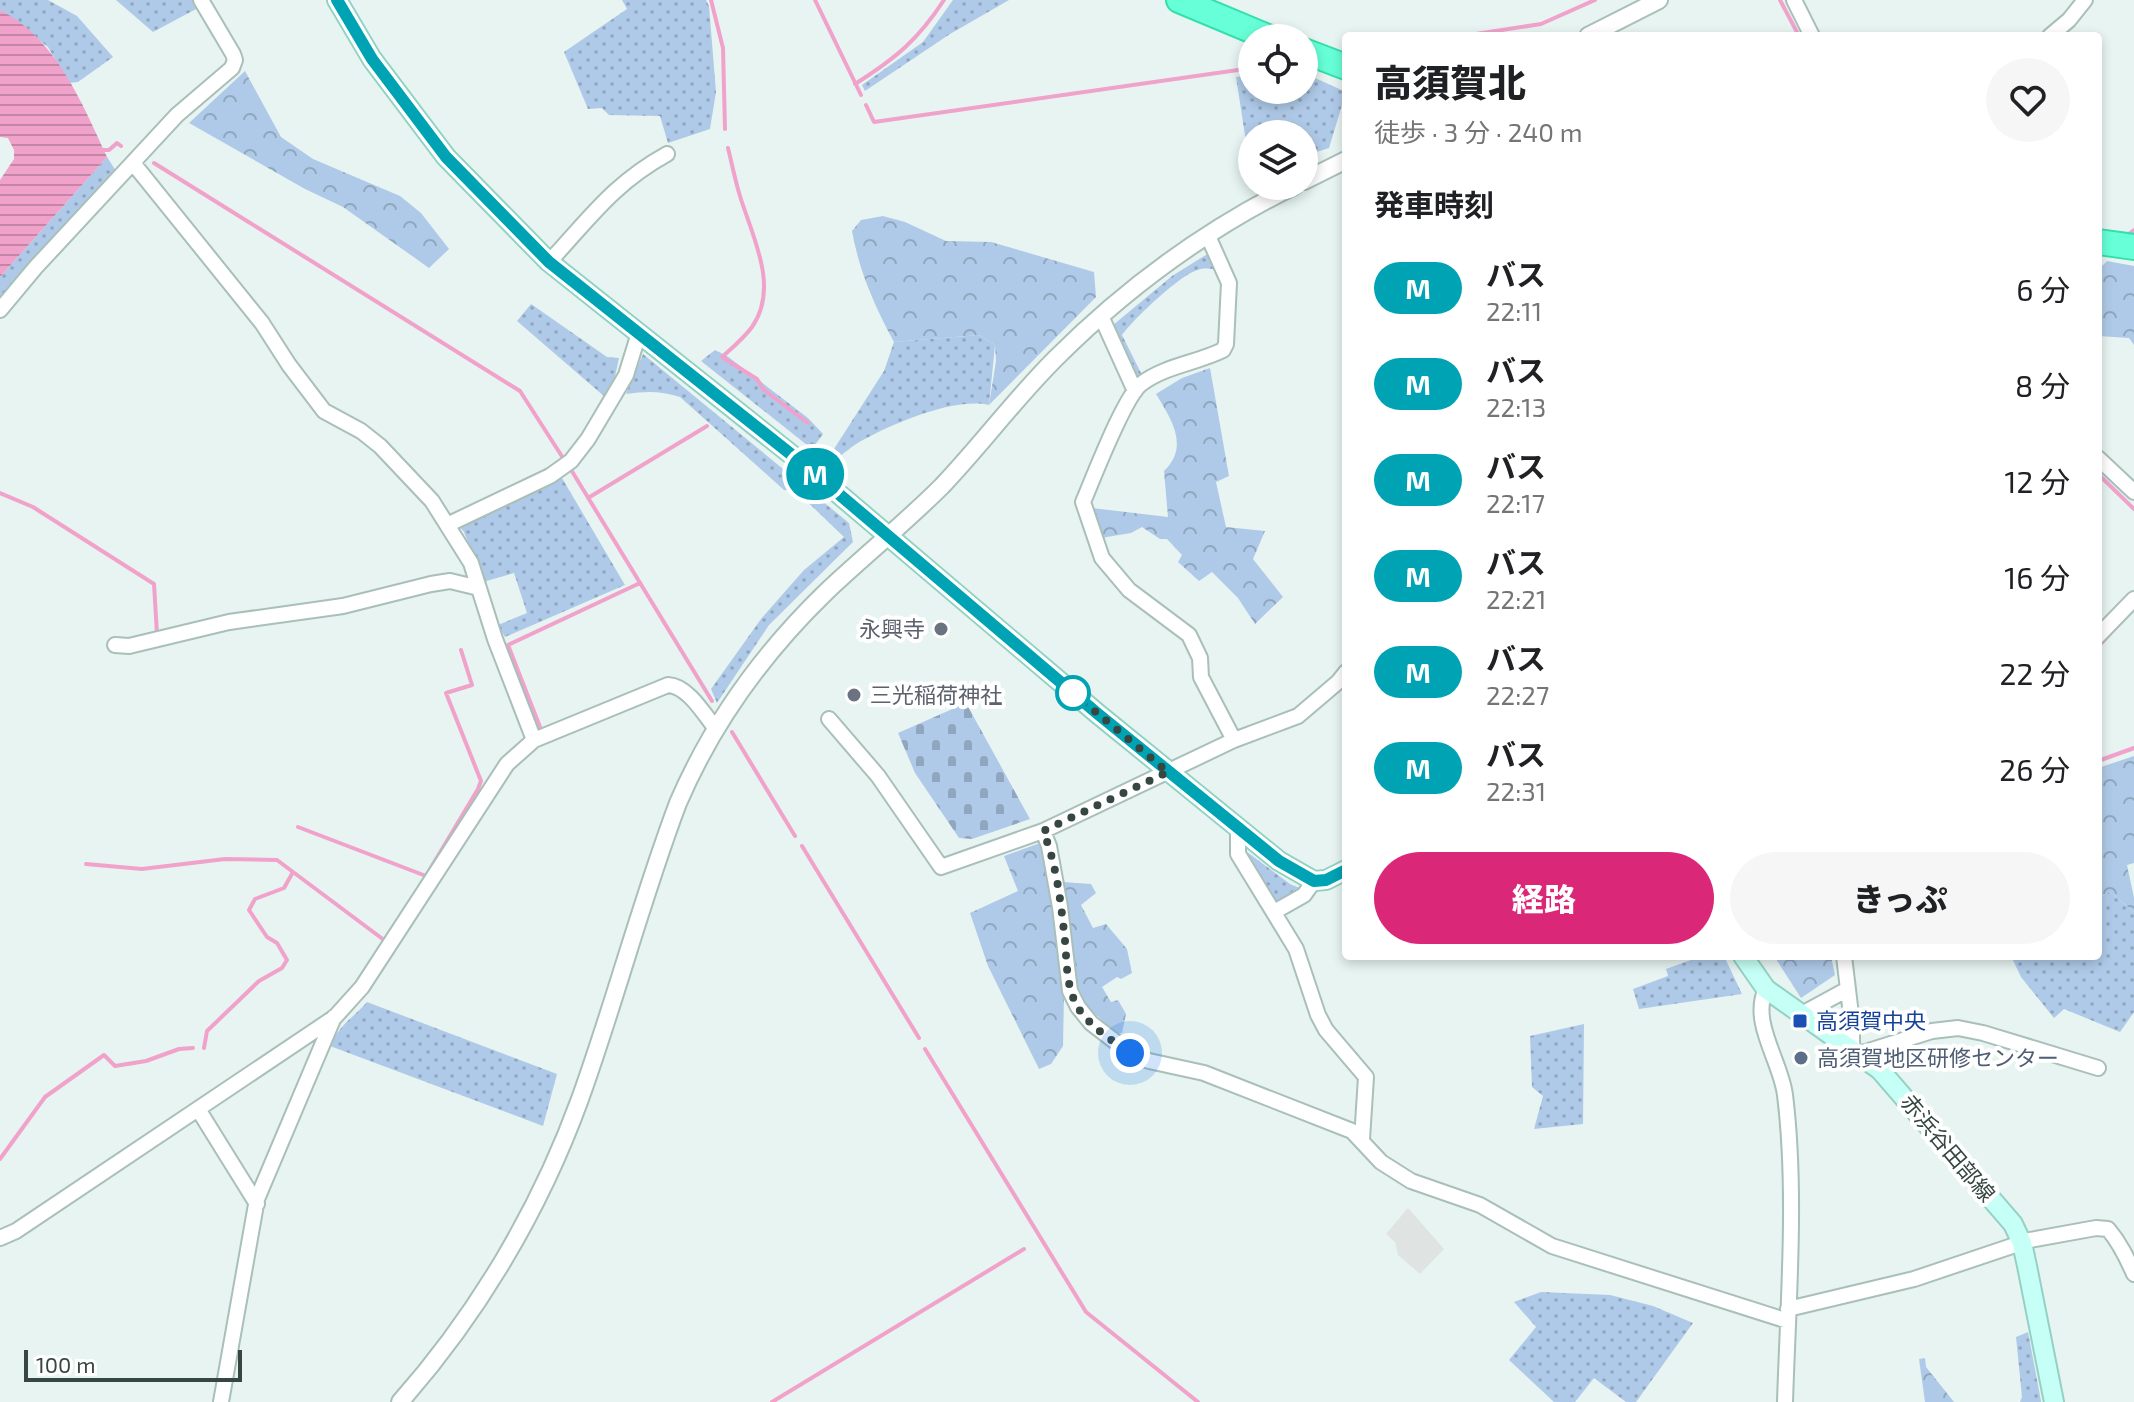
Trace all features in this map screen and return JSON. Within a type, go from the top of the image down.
[{"type":"highway","points":[[1179,0],[1238,25]]},
{"type":"highway","points":[[1318,56],[1342,65]]},
{"type":"highway","points":[[2102,243],[2134,247]]},
{"type":"main road","points":[[337,0],[372,59],[446,157],[549,262],[889,536],[1168,772],[1291,870],[1314,881],[1326,880],[1342,872]]},
{"type":"main road","name":"赤浜谷田部線","points":[[1746,960],[1766,989],[1880,1070],[2004,1214],[2022,1243],[2054,1402]]},
{"type":"street","points":[[0,310],[177,115],[232,68],[235,60],[233,54],[201,0]]},
{"type":"street","points":[[1596,32],[1659,0]]},
{"type":"street","points":[[1794,0],[1810,32]]},
{"type":"street","points":[[2055,32],[2085,0]]},
{"type":"street","points":[[549,262],[595,208],[622,182],[667,154]]},
{"type":"street","points":[[1318,174],[1342,162]]},
{"type":"street","points":[[133,163],[262,323],[324,411],[361,431],[380,446],[432,501],[471,563],[495,639],[534,740]]},
{"type":"street","points":[[400,1402],[435,1361],[493,1278],[545,1183],[580,1101],[678,803],[695,764],[716,729],[780,640],[825,593],[944,484],[1053,361],[1101,316],[1162,266],[1270,200]]},
{"type":"street","points":[[1208,236],[1229,283],[1226,344],[1223,350],[1142,383],[1109,441],[1083,502],[1102,558],[1129,590],[1189,635],[1200,658],[1201,677],[1234,740]]},
{"type":"street","points":[[1101,316],[1135,391]]},
{"type":"street","points":[[447,525],[550,476],[571,461],[588,439],[626,375],[639,333]]},
{"type":"street","points":[[2102,462],[2134,492]]},
{"type":"street","points":[[115,645],[129,646],[229,622],[343,606],[450,581],[479,588]]},
{"type":"street","points":[[2102,632],[2134,599]]},
{"type":"street","points":[[829,719],[878,776],[941,867],[1043,831],[1234,740],[1298,716],[1342,676]]},
{"type":"street","points":[[0,1238],[16,1231],[335,1017],[362,987],[507,764],[534,740],[668,685],[684,692],[716,729]]},
{"type":"street","points":[[1238,829],[1238,854],[1296,949],[1322,1022],[1366,1077],[1362,1139]]},
{"type":"street","points":[[1043,831],[1049,846],[1060,907],[1070,991],[1091,1023],[1130,1053],[1149,1061],[1204,1073],[1352,1131],[1381,1162],[1411,1181],[1480,1205],[1552,1246],[1788,1315],[1914,1279],[2022,1243],[2104,1228],[2124,1251],[2134,1274]]},
{"type":"street","points":[[1274,912],[1304,895],[1314,881]]},
{"type":"street","points":[[1844,960],[1856,1052],[1932,1031],[1958,1028],[2098,1068]]},
{"type":"street","points":[[1766,989],[1760,1008],[1781,1072],[1788,1119],[1785,1402]]},
{"type":"street","points":[[1802,1014],[1848,989]]},
{"type":"street","points":[[221,1402],[257,1204],[335,1017]]},
{"type":"street","points":[[198,1109],[257,1204]]},
{"type":"green space","points":[[0,0],[48,0],[77,16],[113,57],[78,82],[69,83],[48,47],[0,10]]},
{"type":"green space","points":[[116,0],[193,0],[198,8],[153,32]]},
{"type":"green space","points":[[622,0],[706,0],[716,92],[710,129],[668,143],[660,116],[609,115],[602,108],[588,109],[564,52],[627,9]]},
{"type":"green space","points":[[953,0],[1009,0],[950,34],[865,91],[862,85],[923,42]]},
{"type":"green space","points":[[245,71],[281,137],[313,159],[400,196],[421,213],[449,249],[429,268],[343,207],[189,123]]},
{"type":"green space","points":[[1318,79],[1342,90],[1342,105],[1329,148],[1318,152],[1318,120],[1243,120],[1240,104],[1318,104]]},
{"type":"green space","points":[[107,157],[116,171],[0,301],[0,277]]},
{"type":"green space","points":[[883,216],[905,222],[946,241],[991,242],[1094,272],[1096,297],[989,405],[996,361],[995,345],[979,335],[894,342],[868,288],[852,231],[861,220]]},
{"type":"green space","points":[[1209,253],[1214,269],[1201,269],[1182,278],[1122,335],[1141,373],[1141,379],[1133,378],[1112,326],[1172,276]]},
{"type":"green space","points":[[2107,261],[2134,266],[2134,345],[2129,338],[2102,336],[2102,266]]},
{"type":"green space","points":[[531,304],[607,357],[619,358],[614,381],[605,397],[517,321]]},
{"type":"green space","points":[[979,335],[995,345],[989,405],[959,405],[908,419],[859,442],[833,462],[834,449],[884,371],[894,342]]},
{"type":"green space","points":[[715,350],[808,418],[823,434],[812,449],[701,361]]},
{"type":"green space","points":[[643,354],[849,523],[853,542],[769,625],[717,703],[711,689],[761,619],[804,570],[844,537],[796,491],[784,490],[680,397],[654,392],[626,394]]},
{"type":"green space","points":[[1210,368],[1229,476],[1216,482],[1226,527],[1265,531],[1253,559],[1283,597],[1255,624],[1238,598],[1212,572],[1199,581],[1178,562],[1182,555],[1167,539],[1160,539],[1142,527],[1131,533],[1101,538],[1092,508],[1168,517],[1164,471],[1172,462],[1177,442],[1172,423],[1156,394],[1182,378]]},
{"type":"green space","points":[[562,478],[625,585],[505,637],[498,625],[527,613],[514,573],[483,582],[459,526]]},
{"type":"green space","points":[[966,703],[1030,819],[972,839],[959,838],[915,773],[898,733]]},
{"type":"green space","points":[[2134,756],[2134,863],[2127,865],[2134,912],[2110,892],[2102,895],[2102,767]]},
{"type":"green space","points":[[1040,843],[1060,941],[1064,995],[1063,1046],[1051,1064],[1039,1069],[988,966],[970,913],[1018,891],[1004,856]]},
{"type":"green space","points":[[1247,852],[1290,884],[1302,889],[1279,906]]},
{"type":"green space","points":[[1063,882],[1091,884],[1096,893],[1081,905],[1093,928],[1106,924],[1127,949],[1132,973],[1121,979],[1117,977],[1102,987],[1111,1002],[1118,1000],[1126,1014],[1122,1033],[1117,1033],[1087,1007],[1078,992]]},
{"type":"green space","points":[[2110,892],[2134,912],[2134,1012],[2120,1032],[2064,1009],[2054,1018],[2021,977],[2013,960],[2102,960],[2102,895]]},
{"type":"green space","points":[[1691,960],[1726,960],[1742,994],[1639,1009],[1633,989],[1668,976],[1666,969]]},
{"type":"green space","points":[[1777,960],[1832,960],[1835,975],[1801,998]]},
{"type":"green space","points":[[367,1002],[557,1074],[543,1126],[330,1046],[342,1027]]},
{"type":"green space","points":[[1584,1024],[1583,1124],[1534,1129],[1543,1096],[1532,1087],[1530,1036]]},
{"type":"green space","points":[[1541,1292],[1610,1295],[1653,1306],[1693,1323],[1636,1402],[1626,1402],[1594,1378],[1575,1402],[1554,1402],[1509,1360],[1536,1327],[1514,1302]]},
{"type":"green space","points":[[2028,1332],[2041,1402],[2020,1402],[2016,1337]]},
{"type":"green space","points":[[1925,1358],[1926,1367],[1954,1402],[1925,1402],[1919,1359]]},
{"type":"shaded area","points":[[0,10],[20,22],[52,55],[77,94],[107,157],[0,277],[0,180],[14,159],[14,150],[8,138],[0,137]]},
{"type":"shaded area","points":[[1408,1208],[1444,1249],[1420,1274],[1398,1255],[1395,1242],[1386,1234]]},
{"type":"waterway","points":[[711,0],[723,48],[725,129]]},
{"type":"waterway","points":[[815,0],[861,95]]},
{"type":"waterway","points":[[855,84],[905,47],[944,0]]},
{"type":"waterway","points":[[1489,32],[1541,24],[1595,0]]},
{"type":"waterway","points":[[1780,0],[1797,32]]},
{"type":"waterway","points":[[866,105],[874,122],[1238,70]]},
{"type":"waterway","points":[[99,150],[109,150],[117,143],[121,146]]},
{"type":"waterway","points":[[728,148],[761,262],[764,295],[752,327],[722,357],[757,379],[764,390],[808,423]]},
{"type":"waterway","points":[[154,163],[520,391],[563,458]]},
{"type":"waterway","points":[[2125,237],[2134,230]]},
{"type":"waterway","points":[[588,498],[707,426]]},
{"type":"waterway","points":[[570,468],[712,701]]},
{"type":"waterway","points":[[2102,478],[2134,509]]},
{"type":"waterway","points":[[0,493],[33,507],[154,584],[157,634]]},
{"type":"waterway","points":[[540,727],[508,645],[640,583]]},
{"type":"waterway","points":[[2102,643],[2121,622]]},
{"type":"waterway","points":[[298,827],[426,876],[481,781],[446,693],[472,685],[461,650]]},
{"type":"waterway","points":[[732,732],[795,836]]},
{"type":"waterway","points":[[2102,760],[2134,748]]},
{"type":"waterway","points":[[802,846],[919,1038]]},
{"type":"waterway","points":[[86,864],[142,869],[225,859],[277,860],[384,940]]},
{"type":"waterway","points":[[204,1048],[207,1031],[259,981],[282,968],[287,960],[249,910],[255,899],[284,888],[293,872]]},
{"type":"waterway","points":[[0,1159],[45,1097],[104,1055],[115,1066],[193,1048]]},
{"type":"waterway","points":[[925,1049],[1086,1312],[1198,1402]]},
{"type":"waterway","points":[[772,1402],[1024,1249]]},
{"type":"bus line","name":"M","points":[[337,0],[372,59],[446,157],[470,185],[549,262],[807,467],[1098,714],[1279,861],[1314,881],[1342,873]]},
{"type":"place","name":"永興寺","points":[[941,629]]},
{"type":"place","name":"三光稲荷神社","points":[[854,695]]},
{"type":"place","name":"高須賀中央","points":[[1800,1021]]},
{"type":"place","name":"高須賀地区研修センター","points":[[1801,1058]]},
{"type":"route","points":[[1073,693],[1168,772],[1043,831],[1049,846],[1060,907],[1070,991],[1091,1023],[1130,1053]]}]
